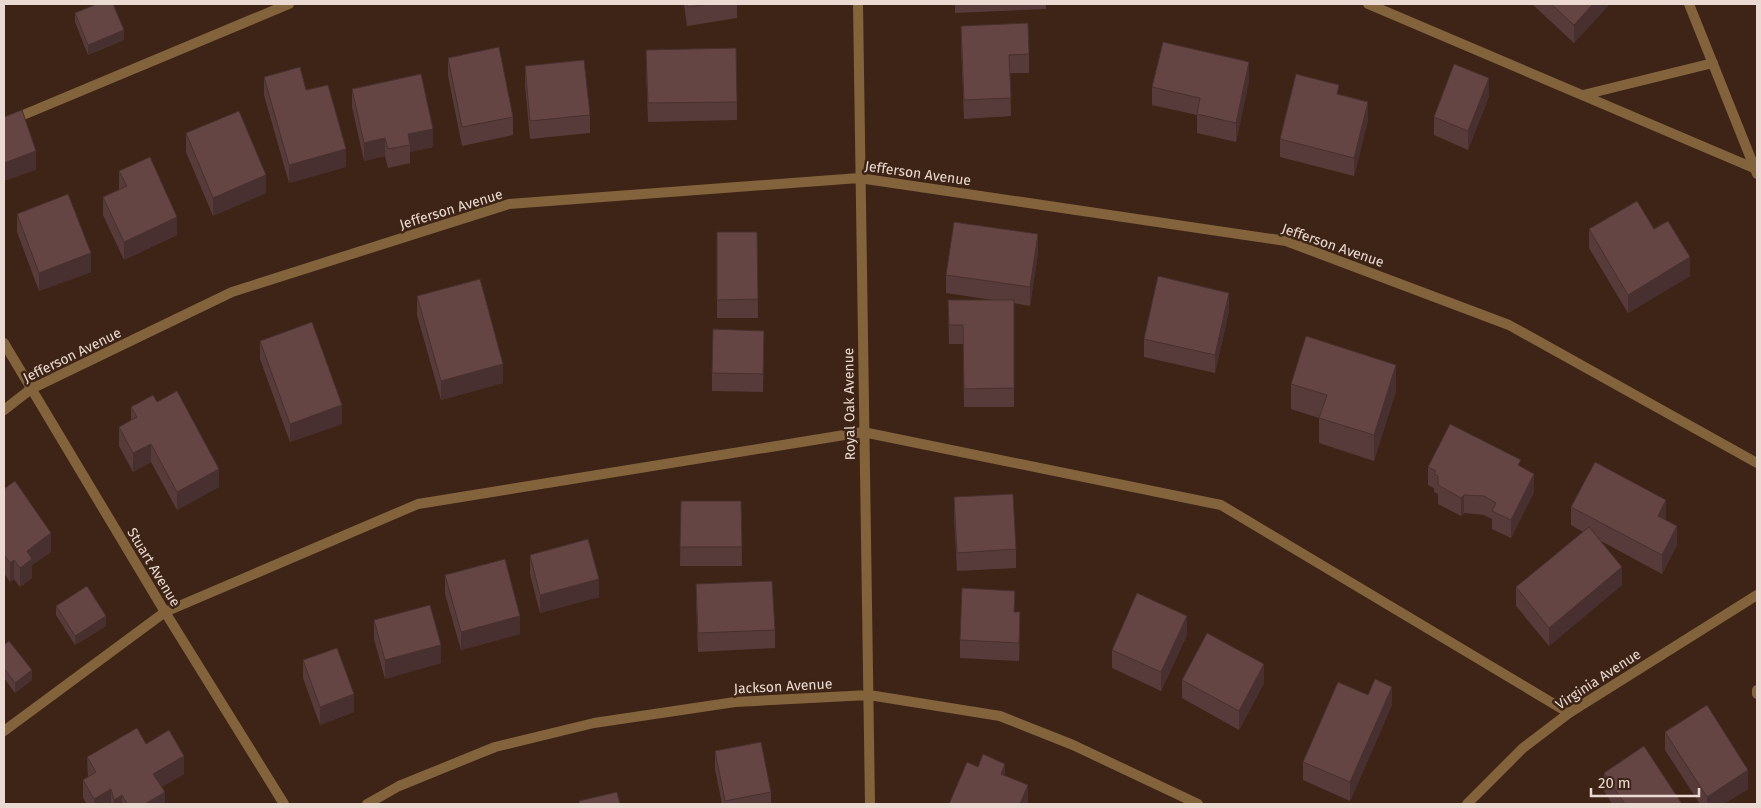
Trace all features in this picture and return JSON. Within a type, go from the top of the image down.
[{"type":"street","points":[[4,123],[289,4]]},
{"type":"street","name":"Royal Oak Avenue","points":[[858,4],[859,178],[870,804]]},
{"type":"street","points":[[1368,4],[1757,171]]},
{"type":"street","points":[[1689,4],[1757,171]]},
{"type":"street","points":[[1583,95],[1713,63]]},
{"type":"street","name":"Jefferson Avenue","points":[[4,410],[31,389],[232,292],[509,204],[859,178],[1286,240],[1509,325],[1757,463]]},
{"type":"street","name":"Stuart Avenue","points":[[4,343],[165,612],[284,804]]},
{"type":"street","points":[[4,732],[165,612],[418,504],[863,432],[1221,505],[1569,713]]},
{"type":"street","name":"Virginia Avenue","points":[[1467,804],[1523,748],[1569,713],[1757,595]]},
{"type":"street","name":"Jackson Avenue","points":[[367,804],[399,786],[495,747],[594,723],[735,702],[869,696],[1000,716],[1073,745],[1198,804]]},
{"type":"building","points":[[97,4],[113,4],[124,30],[88,45],[75,13]]},
{"type":"building","points":[[687,4],[711,4],[687,7]]},
{"type":"building","points":[[1551,4],[1593,4],[1574,25]]},
{"type":"building","points":[[1028,23],[1029,54],[1009,55],[1011,98],[964,100],[961,26]]},
{"type":"building","points":[[1163,42],[1249,62],[1236,123],[1197,114],[1200,98],[1152,87]]},
{"type":"building","points":[[499,47],[513,117],[462,127],[448,58]]},
{"type":"building","points":[[736,48],[737,102],[648,103],[646,50]]},
{"type":"building","points":[[584,60],[590,115],[530,121],[525,66]]},
{"type":"building","points":[[1454,64],[1489,78],[1468,131],[1434,117]]},
{"type":"building","points":[[300,67],[306,90],[328,85],[346,149],[289,165],[264,77]]},
{"type":"building","points":[[421,74],[433,129],[408,134],[410,145],[388,149],[385,138],[364,143],[352,89]]},
{"type":"building","points":[[1296,74],[1339,85],[1337,94],[1368,102],[1354,158],[1280,139]]},
{"type":"building","points":[[22,110],[36,151],[4,163],[4,117]]},
{"type":"building","points":[[239,111],[266,175],[213,198],[186,133]]},
{"type":"building","points":[[150,157],[177,217],[124,242],[103,197],[127,186],[119,171]]},
{"type":"building","points":[[68,194],[91,253],[39,273],[17,214]]},
{"type":"building","points":[[1637,201],[1654,229],[1668,221],[1690,257],[1628,295],[1589,229]]},
{"type":"building","points":[[954,222],[1038,234],[1030,287],[946,275]]},
{"type":"building","points":[[717,232],[757,232],[758,299],[717,300]]},
{"type":"building","points":[[1158,276],[1229,293],[1215,355],[1144,339]]},
{"type":"building","points":[[480,279],[503,364],[441,381],[417,296]]},
{"type":"building","points":[[948,300],[1014,300],[1014,388],[964,389],[963,325],[949,325]]},
{"type":"building","points":[[312,322],[342,405],[290,424],[260,341]]},
{"type":"building","points":[[713,329],[764,331],[763,374],[712,373]]},
{"type":"building","points":[[1306,336],[1396,365],[1374,435],[1319,418],[1327,395],[1291,384]]},
{"type":"building","points":[[177,391],[219,469],[177,492],[151,444],[133,453],[119,427],[137,417],[131,407],[153,395],[157,402]]},
{"type":"building","points":[[1450,424],[1521,460],[1518,465],[1534,474],[1511,520],[1492,511],[1496,503],[1484,496],[1464,495],[1461,498],[1438,485],[1438,476],[1434,474],[1436,471],[1428,467]]},
{"type":"building","points":[[1595,462],[1666,500],[1658,516],[1677,526],[1662,555],[1571,507]]},
{"type":"building","points":[[15,481],[51,533],[27,551],[32,559],[20,568],[14,560],[10,563],[4,555],[4,489]]},
{"type":"building","points":[[1013,494],[1016,549],[957,553],[954,497]]},
{"type":"building","points":[[681,501],[741,501],[742,547],[680,547]]},
{"type":"building","points":[[1589,527],[1622,567],[1549,628],[1516,587]]},
{"type":"building","points":[[588,539],[599,579],[540,595],[530,555]]},
{"type":"building","points":[[505,559],[520,616],[461,632],[445,575]]},
{"type":"building","points":[[772,581],[775,630],[698,633],[696,584]]},
{"type":"building","points":[[87,586],[106,616],[75,636],[56,606]]},
{"type":"building","points":[[962,588],[1015,591],[1014,612],[1020,612],[1019,643],[960,640]]},
{"type":"building","points":[[1137,593],[1187,616],[1161,672],[1112,650]]},
{"type":"building","points":[[430,605],[441,645],[385,660],[374,620]]},
{"type":"building","points":[[1207,633],[1264,664],[1239,711],[1182,680]]},
{"type":"building","points":[[9,641],[32,670],[15,683],[4,668],[4,645]]},
{"type":"building","points":[[337,648],[354,694],[320,707],[303,660]]},
{"type":"building","points":[[1375,679],[1392,687],[1350,782],[1303,762],[1338,682],[1368,695]]},
{"type":"building","points":[[1707,705],[1748,770],[1707,797],[1665,732]]},
{"type":"building","points":[[137,728],[146,744],[169,730],[184,756],[153,774],[165,792],[145,804],[127,804],[122,795],[114,800],[111,789],[94,799],[83,780],[96,772],[87,757]]},
{"type":"building","points":[[761,742],[771,792],[725,801],[715,751]]},
{"type":"building","points":[[1644,746],[1682,804],[1625,804],[1604,773]]},
{"type":"building","points":[[983,754],[1005,764],[1001,774],[1028,785],[1020,804],[949,804],[967,762],[978,767]]},
{"type":"building","points":[[617,792],[620,804],[579,804],[579,801]]}]
